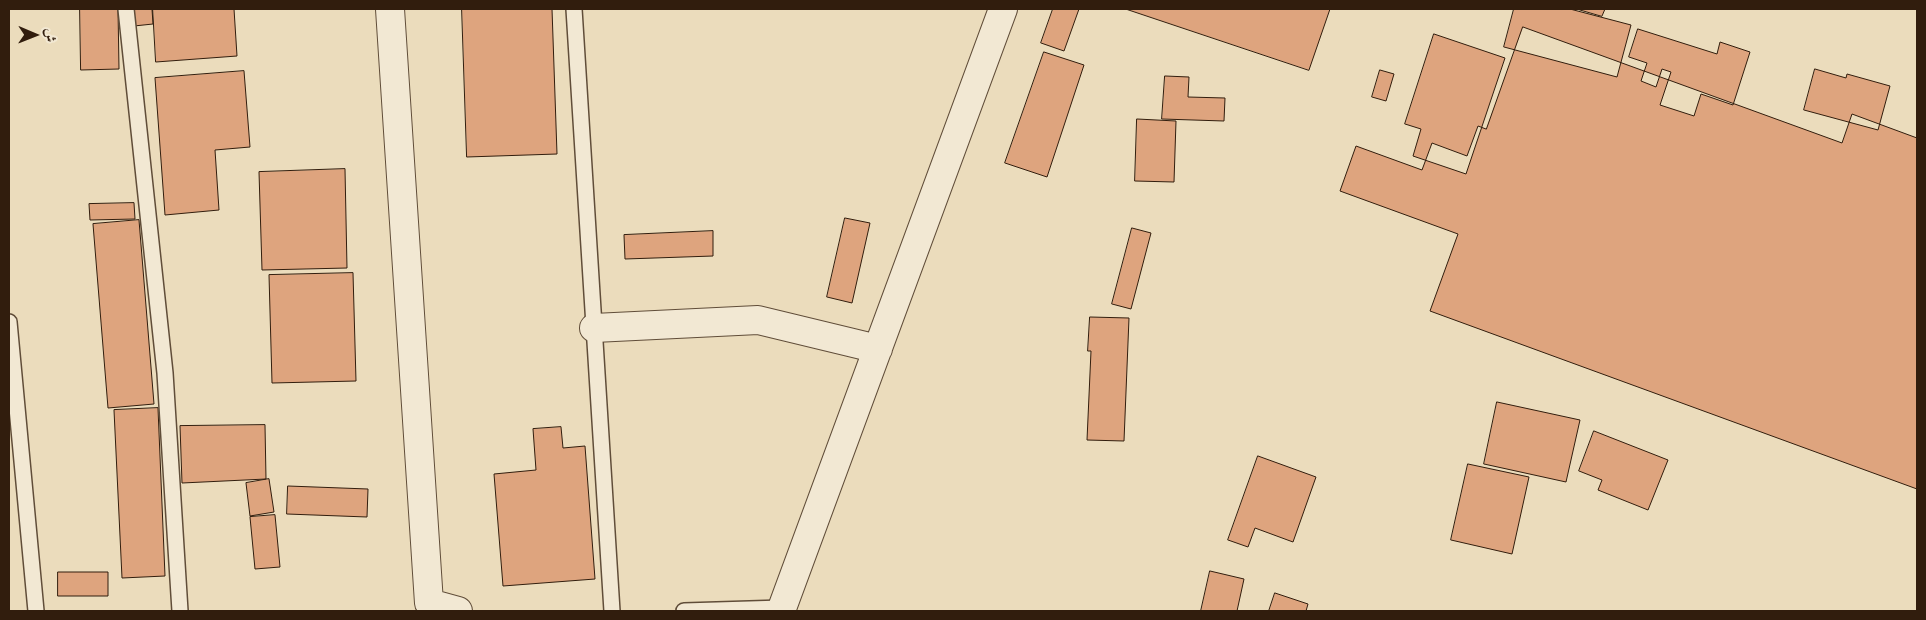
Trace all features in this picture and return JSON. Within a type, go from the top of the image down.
[{"type":"street","points":[[390,9],[429,603],[458,611]]},
{"type":"street","points":[[782,610],[1003,9]]},
{"type":"street","points":[[594,328],[758,320],[878,349]]},
{"type":"lane","points":[[126,9],[165,373],[180,611]]},
{"type":"lane","points":[[574,9],[612,611]]},
{"type":"lane","points":[[9,322],[36,611]]},
{"type":"lane","points":[[684,611],[782,610]]},
{"type":"building","points":[[80,9],[118,9],[119,69],[81,70]]},
{"type":"building","points":[[132,9],[152,9],[153,24],[134,26]]},
{"type":"building","points":[[153,9],[234,9],[237,56],[156,62]]},
{"type":"building","points":[[462,9],[552,9],[557,154],[467,157]]},
{"type":"building","points":[[1053,9],[1079,9],[1064,51],[1041,43]]},
{"type":"building","points":[[1126,9],[1330,9],[1309,70]]},
{"type":"building","points":[[1514,9],[1570,9],[1631,25],[1617,77],[1504,47]]},
{"type":"building","points":[[1577,9],[1605,9],[1602,16]]},
{"type":"building","points":[[1523,27],[1842,143],[1852,114],[1917,138],[1917,489],[1430,311],[1458,234],[1340,191],[1356,146],[1422,170],[1432,143],[1467,156],[1478,126],[1486,129]]},
{"type":"building","points":[[1638,29],[1717,54],[1720,42],[1750,52],[1733,105],[1701,94],[1694,116],[1660,105],[1671,72],[1662,69],[1656,87],[1641,81],[1647,63],[1629,57]]},
{"type":"building","points":[[1434,34],[1505,58],[1466,174],[1413,156],[1421,129],[1405,124]]},
{"type":"building","points":[[1044,52],[1084,65],[1047,177],[1005,163]]},
{"type":"building","points":[[1815,69],[1846,78],[1847,74],[1890,86],[1878,130],[1804,110]]},
{"type":"building","points":[[1380,70],[1394,74],[1386,101],[1372,97]]},
{"type":"building","points":[[244,71],[250,147],[215,150],[219,210],[165,215],[155,78]]},
{"type":"building","points":[[1165,76],[1189,77],[1188,97],[1225,98],[1224,121],[1162,119]]},
{"type":"building","points":[[1137,119],[1176,121],[1174,182],[1135,181]]},
{"type":"building","points":[[345,169],[347,268],[262,270],[259,172]]},
{"type":"building","points":[[134,203],[135,219],[90,220],[89,204]]},
{"type":"building","points":[[845,218],[870,223],[852,303],[827,297]]},
{"type":"building","points":[[139,220],[154,404],[108,408],[93,224]]},
{"type":"building","points":[[1132,228],[1151,233],[1131,309],[1112,304]]},
{"type":"building","points":[[713,231],[713,256],[625,259],[624,235]]},
{"type":"building","points":[[353,273],[356,381],[272,383],[269,275]]},
{"type":"building","points":[[1090,317],[1129,318],[1124,441],[1087,440],[1091,351],[1088,351]]},
{"type":"building","points":[[1497,402],[1580,420],[1566,482],[1484,464]]},
{"type":"building","points":[[158,408],[165,576],[122,578],[114,410]]},
{"type":"building","points":[[265,425],[266,479],[182,483],[180,426]]},
{"type":"building","points":[[561,427],[563,448],[585,446],[595,579],[503,586],[494,474],[536,470],[533,429]]},
{"type":"building","points":[[1594,431],[1668,460],[1648,510],[1598,490],[1602,480],[1579,471]]},
{"type":"building","points":[[1258,456],[1316,477],[1293,542],[1255,528],[1248,547],[1228,540]]},
{"type":"building","points":[[1468,464],[1529,477],[1512,554],[1451,540]]},
{"type":"building","points":[[269,479],[274,512],[250,516],[246,483]]},
{"type":"building","points":[[288,486],[368,489],[367,517],[287,514]]},
{"type":"building","points":[[275,515],[280,567],[255,569],[250,517]]},
{"type":"building","points":[[1210,571],[1244,579],[1237,611],[1201,611]]},
{"type":"building","points":[[58,572],[108,572],[108,596],[58,596]]},
{"type":"building","points":[[1275,593],[1308,604],[1306,611],[1269,611]]}]
